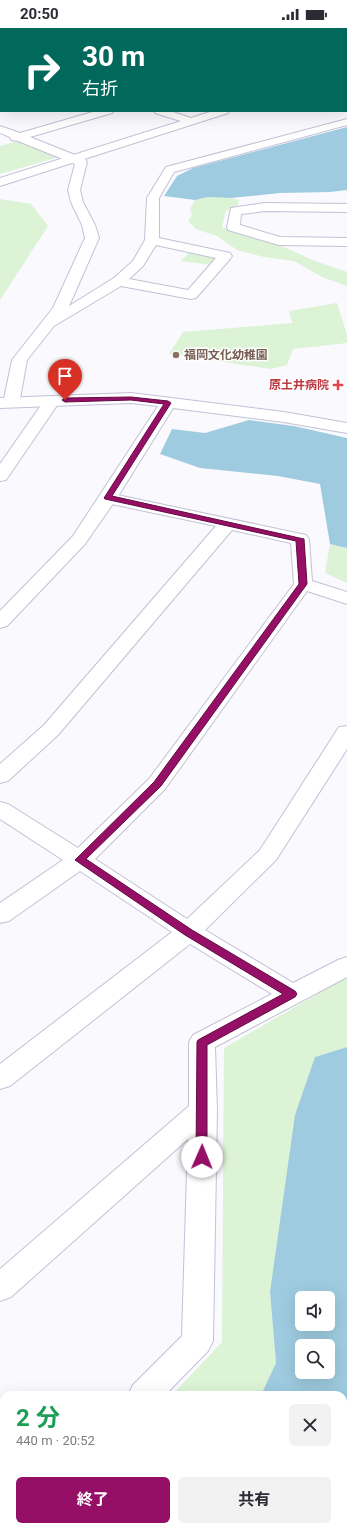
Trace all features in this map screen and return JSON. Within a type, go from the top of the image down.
[{"type":"street","points":[[0,142],[104,112]]},
{"type":"street","points":[[163,112],[190,121]]},
{"type":"street","points":[[0,182],[221,112]]},
{"type":"street","points":[[66,113],[81,118]]},
{"type":"street","points":[[52,322],[119,281],[138,263],[152,240],[153,198],[170,170],[347,122]]},
{"type":"street","points":[[0,129],[81,162],[74,188],[76,198],[91,228],[92,238],[60,309],[52,322],[20,360],[6,404],[131,398],[284,417],[347,428]]},
{"type":"street","points":[[347,208],[265,207],[235,211],[233,227],[279,241],[347,242]]},
{"type":"street","points":[[119,281],[191,295],[225,256],[152,240]]},
{"type":"street","points":[[3,468],[52,401]]},
{"type":"street","points":[[0,622],[79,540],[108,498],[168,403]]},
{"type":"street","points":[[0,915],[80,860],[157,784],[303,584],[300,539],[108,498]]},
{"type":"street","points":[[0,776],[51,730],[228,523]]},
{"type":"street","points":[[303,584],[347,598]]},
{"type":"street","points":[[0,1079],[189,932],[268,855],[347,732]]},
{"type":"street","points":[[0,809],[189,932],[292,994]]},
{"type":"street","points":[[148,1391],[197,1341],[203,1110],[202,1042],[347,966]]},
{"type":"street","points":[[0,1288],[203,1110]]},
{"type":"green space","points":[[18,141],[59,157],[0,174],[0,146]]},
{"type":"green space","points":[[208,197],[231,198],[239,200],[238,205],[226,211],[222,227],[286,248],[315,261],[347,272],[347,286],[322,277],[294,261],[264,257],[237,250],[217,236],[196,229],[188,221],[192,215],[190,209],[195,200]]},
{"type":"green space","points":[[0,199],[31,204],[48,226],[0,300]]},
{"type":"green space","points":[[191,251],[218,258],[211,265],[181,261]]},
{"type":"green space","points":[[337,303],[347,335],[347,343],[293,349],[287,365],[271,369],[169,354],[183,332],[292,323],[289,311]]},
{"type":"green space","points":[[330,544],[347,548],[347,583],[325,573]]},
{"type":"green space","points":[[347,977],[347,1047],[315,1057],[270,1292],[276,1363],[263,1391],[176,1391],[222,1342],[224,1048]]},
{"type":"water","points":[[347,127],[347,190],[330,192],[280,193],[231,198],[208,197],[195,200],[164,196],[177,176],[193,168]]},
{"type":"water","points":[[249,420],[294,426],[347,438],[347,548],[330,544],[320,484],[278,476],[200,468],[160,454],[172,429],[205,433]]},
{"type":"water","points":[[347,1047],[347,1391],[263,1391],[276,1363],[270,1292],[295,1115],[315,1057]]},
{"type":"place","name":"福岡文化幼稚園","points":[[176,355]]},
{"type":"place","name":"原土井病院","points":[[338,385]]},
{"type":"route","points":[[65,400],[131,398],[168,403],[108,498],[300,539],[303,584],[157,784],[80,860],[189,932],[292,994],[202,1042],[202,1157]]}]
